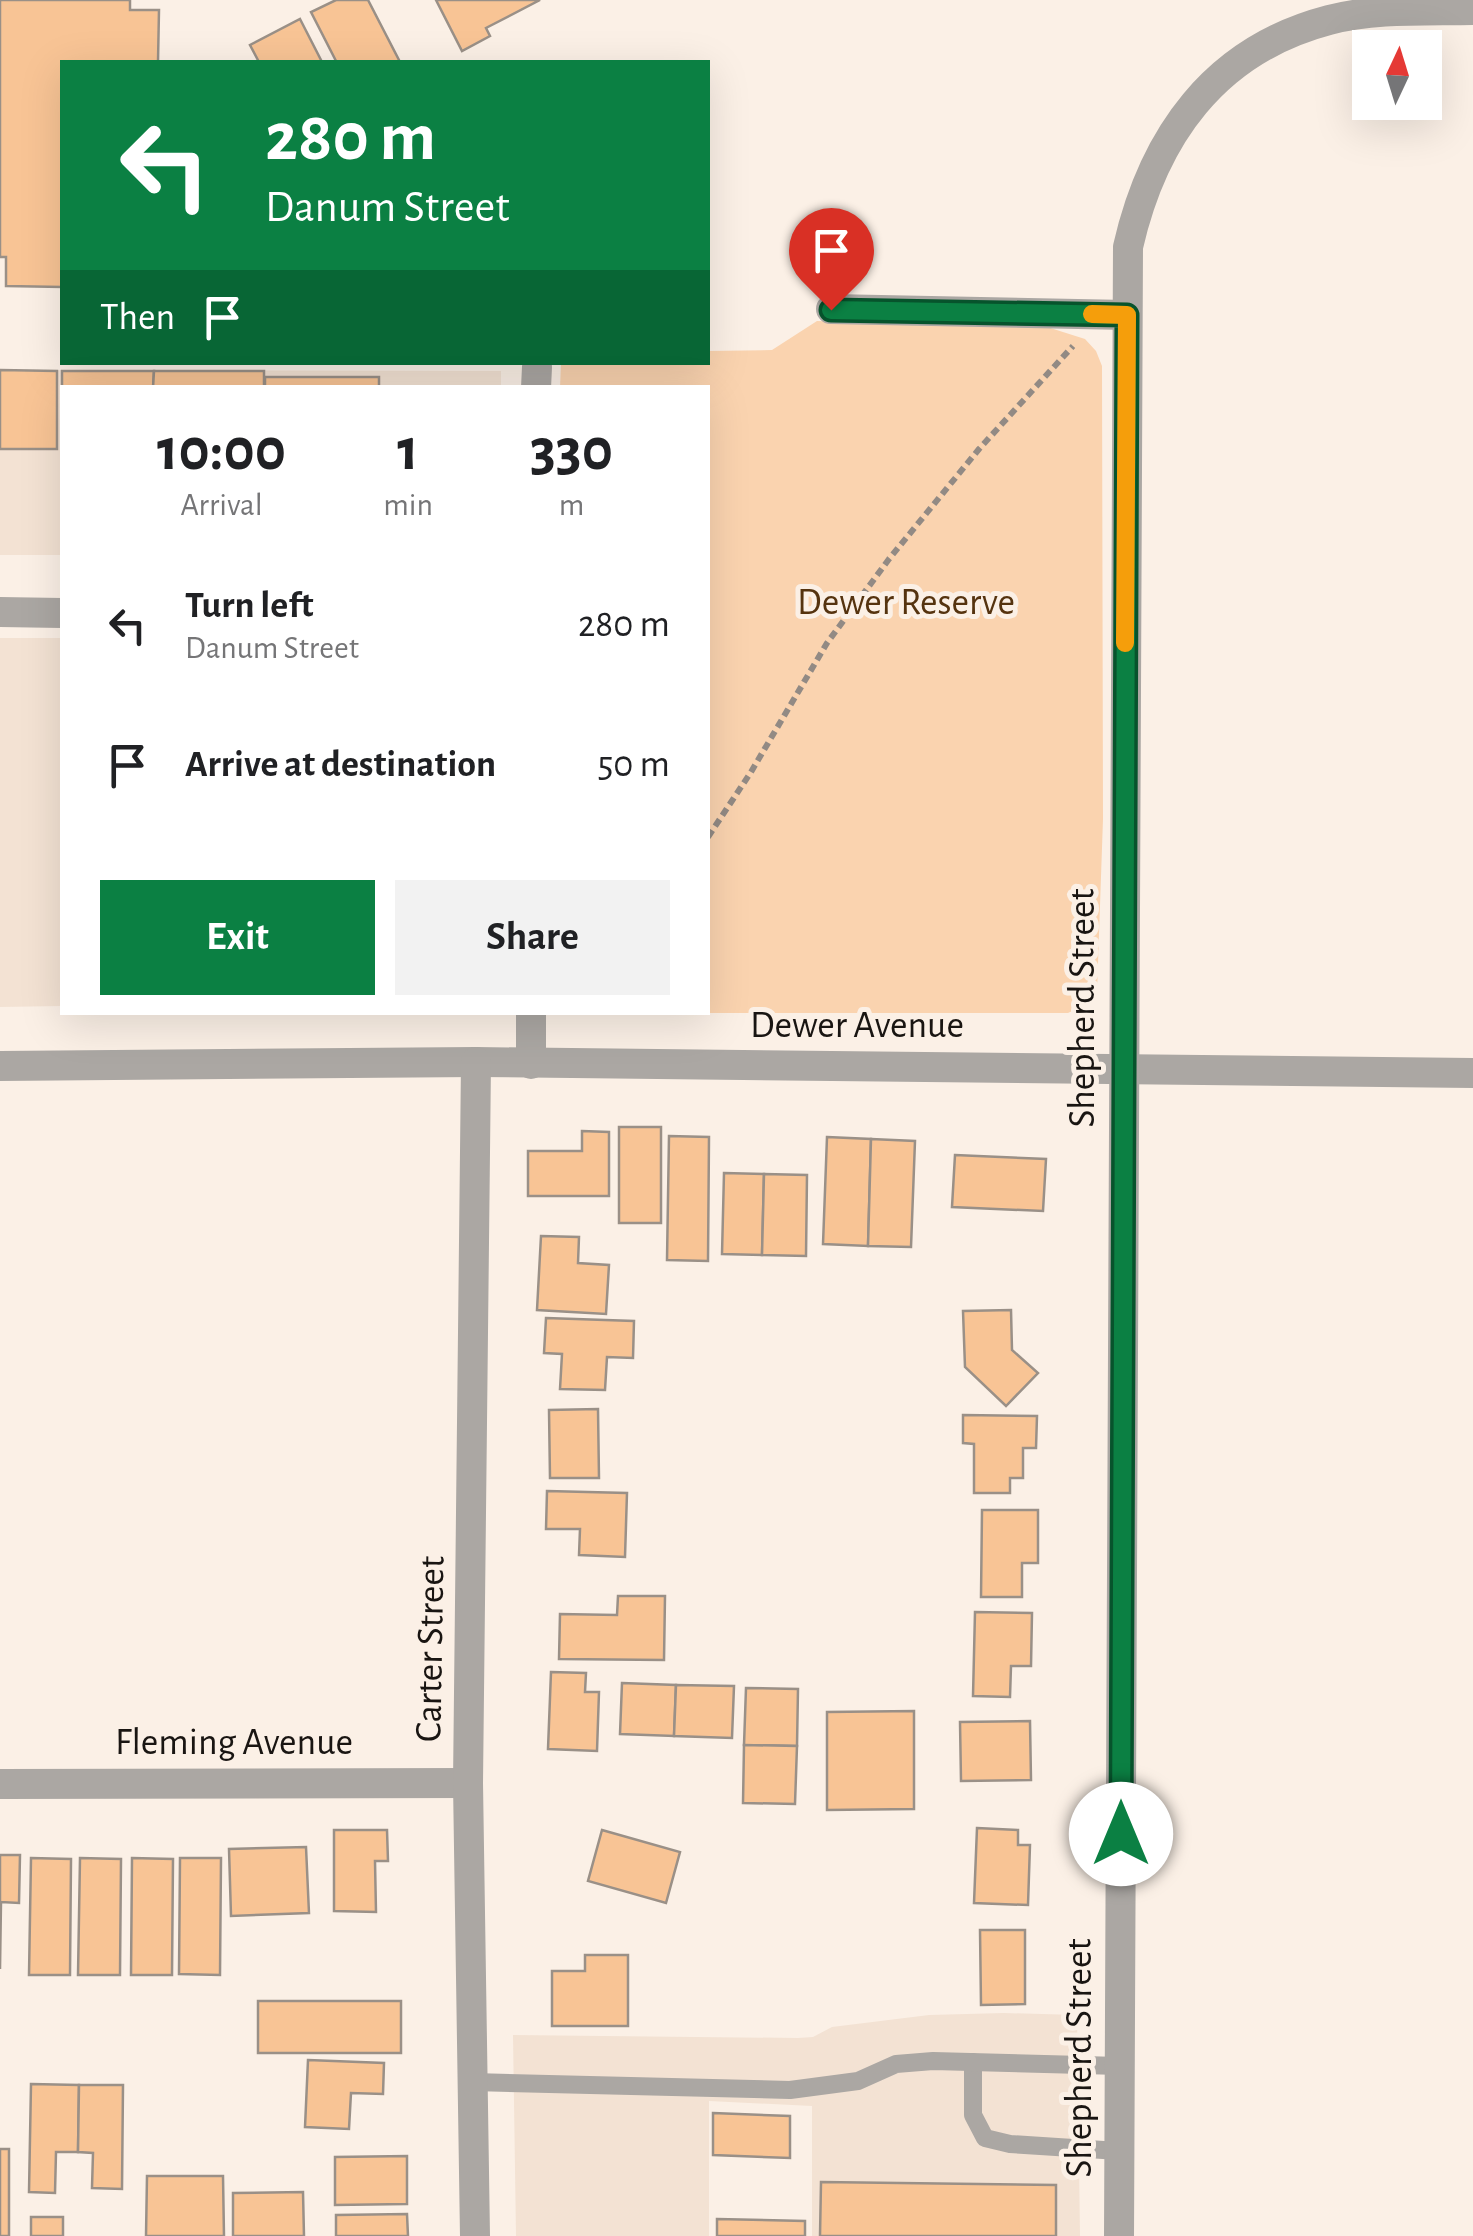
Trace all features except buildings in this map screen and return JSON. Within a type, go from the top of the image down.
[{"type":"street","name":"Shepherd Street","points":[[1119,2236],[1128,247],[1138,203],[1155,162],[1182,116],[1224,71],[1277,39],[1328,20],[1390,11],[1473,10]]},
{"type":"street","points":[[831,310],[1127,315]]},
{"type":"street","points":[[0,612],[60,613]]},
{"type":"street","points":[[531,1015],[531,1064]]},
{"type":"street","name":"Dewer Avenue","points":[[0,1066],[476,1062],[1473,1073]]},
{"type":"street","name":"Carter Street","points":[[475,2236],[468,1782],[476,1062]]},
{"type":"street","name":"Fleming Avenue","points":[[0,1784],[468,1782]]},
{"type":"lane","points":[[974,2062],[973,2115],[985,2138],[1010,2144],[1120,2151]]},
{"type":"lane","points":[[473,2082],[790,2090],[858,2081],[896,2064],[1120,2066]]},
{"type":"path","points":[[710,834],[827,643],[889,559],[979,449],[1074,344],[1083,328],[1084,314]]},
{"type":"shaded area","points":[[0,370],[501,371],[501,385],[60,385],[60,555],[0,555]]},
{"type":"shaded area","points":[[0,638],[60,638],[60,1006],[0,1007]]},
{"type":"shaded area","points":[[929,2015],[1077,2015],[1080,2236],[812,2236],[812,2106],[709,2101],[709,2236],[516,2236],[513,2035],[798,2038],[813,2037],[832,2027]]},
{"type":"green space","name":"Dewer Reserve","points":[[817,321],[1044,326],[1085,339],[1096,351],[1102,366],[1103,819],[1097,992],[1087,1004],[1068,1013],[710,1013],[710,385],[560,385],[561,365],[710,365],[710,351],[772,350]]},
{"type":"slow traffic","points":[[1092,314],[1127,315],[1125,643]]},
{"type":"route","points":[[831,310],[1127,315],[1121,1834]]}]
